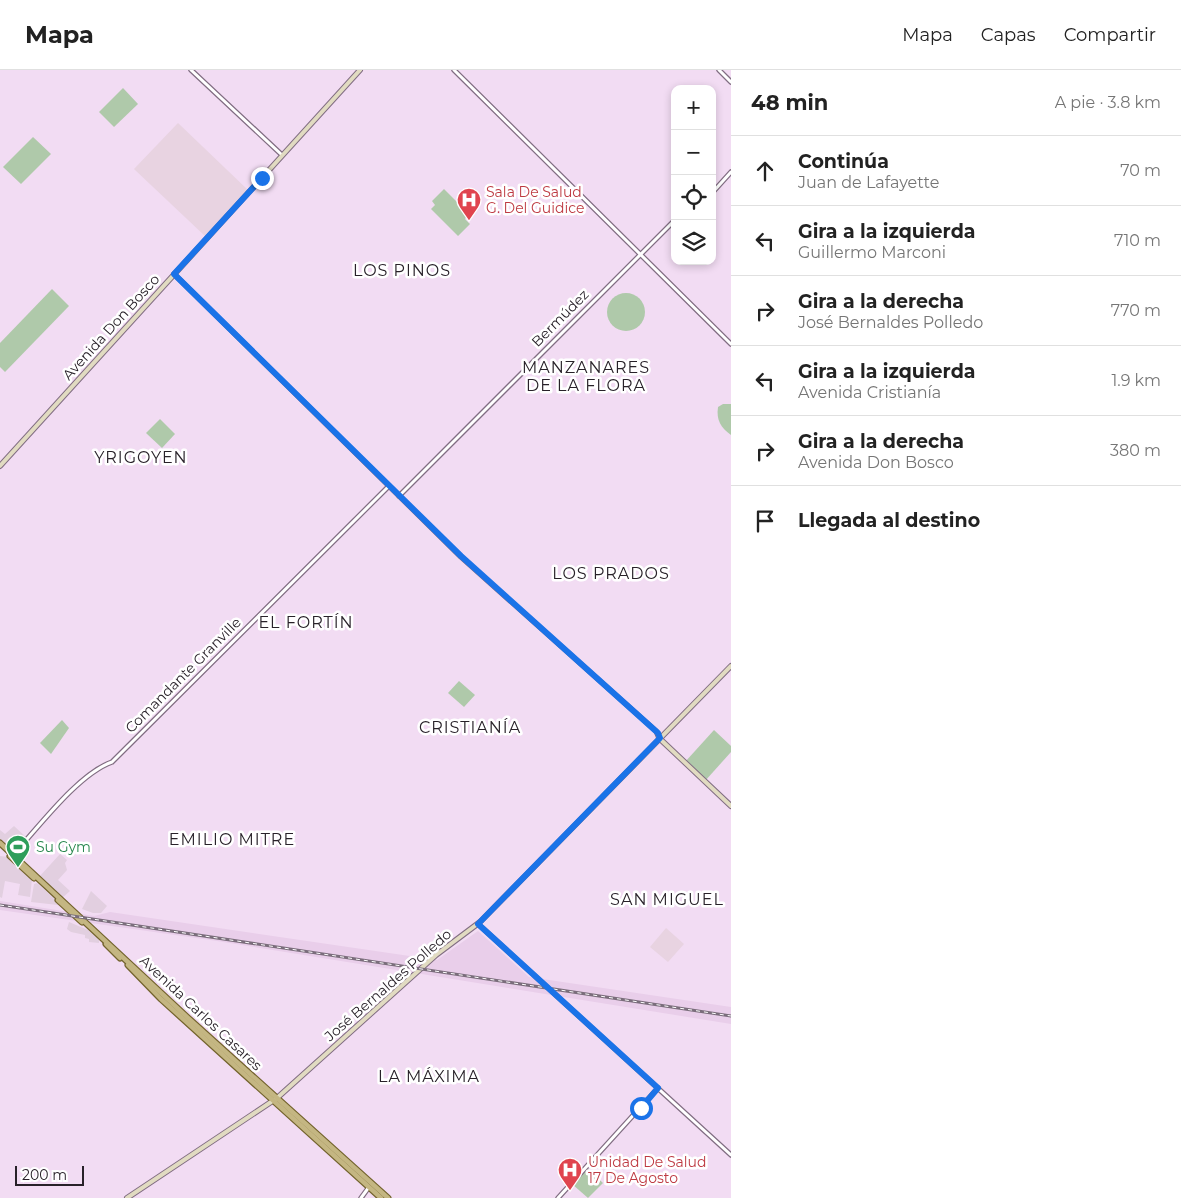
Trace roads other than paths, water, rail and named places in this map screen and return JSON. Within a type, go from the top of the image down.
[{"type":"main road","name":"Avenida Don Bosco","points":[[0,466],[360,70]]},
{"type":"main road","name":"José Bernaldes Polledo","points":[[127,1198],[275,1099],[436,954],[478,924],[731,666]]},
{"type":"main road","points":[[660,738],[731,806]]},
{"type":"main road","name":"Avenida Carlos Casares","points":[[0,843],[382,1198]]},
{"type":"main road","name":"Avenida Carlos Casares","points":[[0,847],[275,1099],[388,1198]]},
{"type":"street","points":[[190,70],[282,155]]},
{"type":"street","points":[[454,70],[731,344]]},
{"type":"street","points":[[719,70],[731,82]]},
{"type":"street","points":[[716,189],[731,172]]},
{"type":"street","name":"Bermúdez","points":[[399,496],[671,224]]},
{"type":"street","points":[[174,274],[468,563],[656,731],[660,738]]},
{"type":"street","name":"Comandante Granville","points":[[13,855],[78,784],[104,764],[112,762],[389,486]]},
{"type":"street","points":[[478,924],[731,1155]]},
{"type":"street","points":[[558,1198],[658,1088]]},
{"type":"street","points":[[361,1198],[369,1187]]},
{"type":"railway","points":[[0,905],[731,1016]]},
{"type":"place","name":"Sala De Salud G. Del Guidice","points":[[469,221]]},
{"type":"place","name":"Su Gym","points":[[18,868]]},
{"type":"place","name":"Unidad De Salud 17 De Agosto","points":[[570,1191]]},
{"type":"district","name":"LOS PINOS","points":[[402,270]]},
{"type":"district","name":"MANZANARES DE LA FLORA","points":[[586,376]]},
{"type":"district","name":"YRIGOYEN","points":[[141,457]]},
{"type":"district","name":"LOS PRADOS","points":[[611,573]]},
{"type":"district","name":"EL FORTÍN","points":[[306,622]]},
{"type":"district","name":"CRISTIANÍA","points":[[470,727]]},
{"type":"district","name":"EMILIO MITRE","points":[[232,839]]},
{"type":"district","name":"SAN MIGUEL","points":[[667,899]]},
{"type":"district","name":"LA MÁXIMA","points":[[429,1076]]}]
